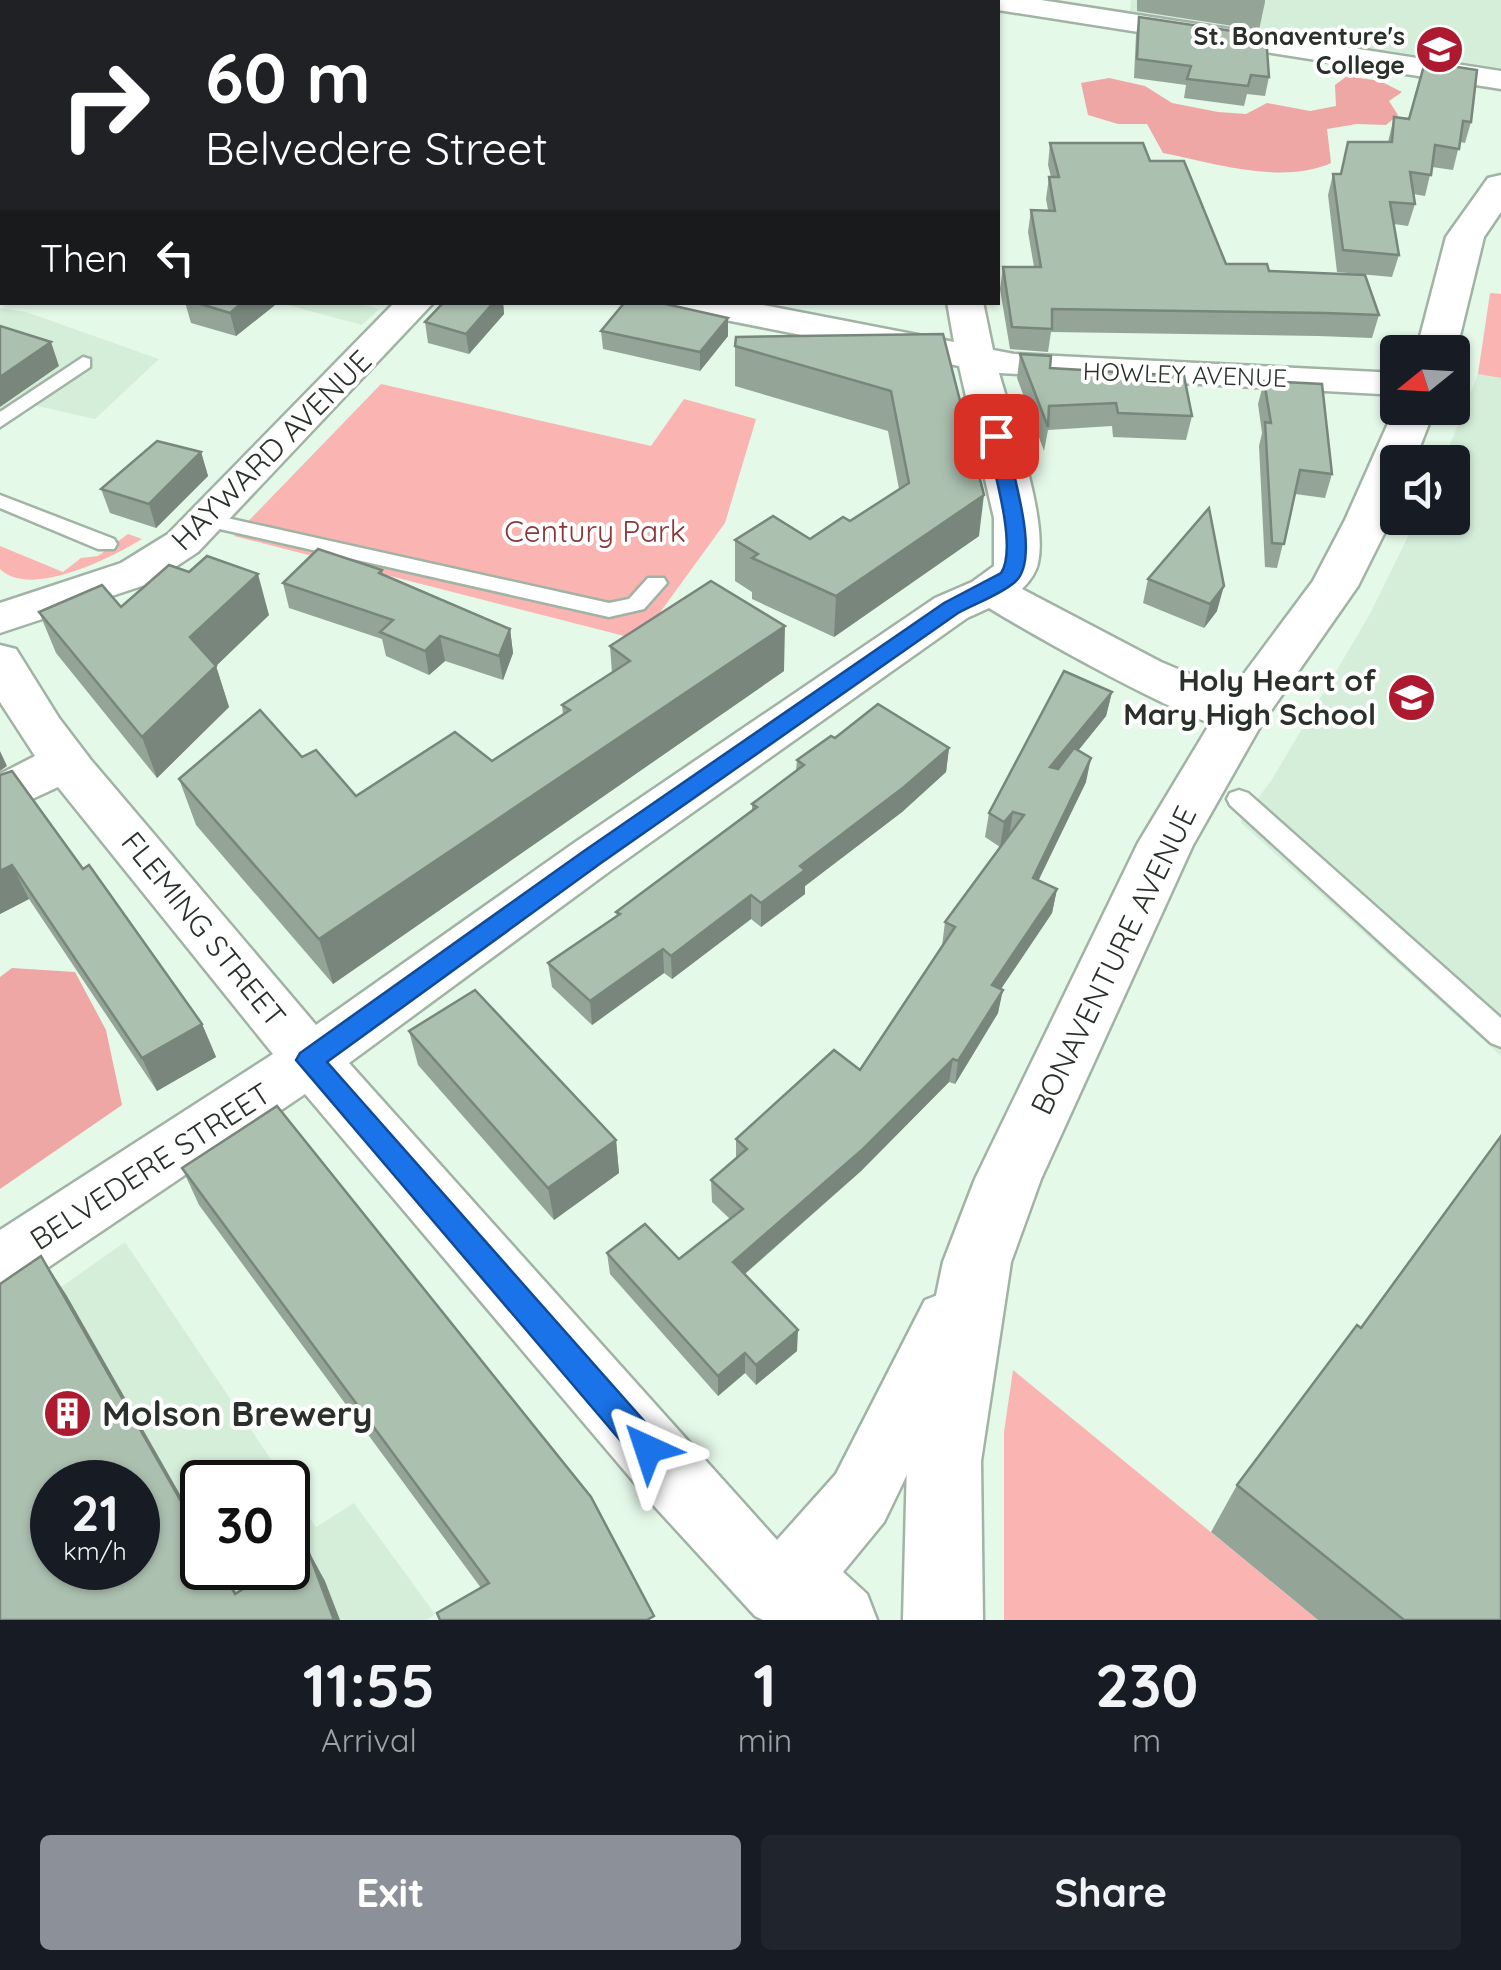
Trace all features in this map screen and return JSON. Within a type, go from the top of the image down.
[{"type":"street","points":[[1000,2],[1501,80]]},
{"type":"street","points":[[1440,335],[1465,237],[1501,186]]},
{"type":"street","name":"HAYWARD AVENUE","points":[[0,618],[136,572],[184,544],[413,305]]},
{"type":"street","name":"HOWLEY AVENUE","points":[[705,305],[973,359],[1079,370],[1380,383]]},
{"type":"street","points":[[964,305],[973,359],[988,402],[1017,540],[1017,564],[1008,578],[990,589],[1046,623],[1159,680],[1241,715]]},
{"type":"street","name":"BONAVENTURE AVENUE","points":[[800,1610],[977,1262],[1008,1179],[1124,924],[1191,798],[1241,715],[1334,586],[1368,520],[1407,425]]},
{"type":"street","name":"BELVEDERE STREET","points":[[0,1265],[309,1060],[935,619],[990,589]]},
{"type":"street","name":"FLEMING STREET","points":[[0,660],[23,702],[66,760],[309,1060],[750,1563],[800,1610]]},
{"type":"street","points":[[0,796],[66,760]]},
{"type":"street","name":"BONAVENTURE AVENUE","points":[[943,1620],[940,1527],[944,1461],[977,1262]]},
{"type":"lane","points":[[0,421],[83,363],[66,358]]},
{"type":"lane","points":[[0,501],[106,544]]},
{"type":"lane","points":[[208,520],[609,610],[630,609],[643,602],[656,583]]},
{"type":"lane","points":[[1239,799],[1501,1034]]},
{"type":"shaded area","name":"St. Bonaventure's College","points":[[1131,0],[1501,0],[1501,68],[1130,11]]},
{"type":"shaded area","points":[[1347,76],[1380,81],[1402,92],[1389,101],[1398,115],[1386,125],[1327,129],[1331,163],[1291,172],[1248,170],[1163,153],[1147,124],[1118,124],[1088,115],[1081,83],[1109,78],[1145,86],[1172,103],[1246,114],[1267,103],[1310,111],[1336,106],[1335,85]]},
{"type":"shaded area","points":[[288,305],[364,305],[379,309],[362,325]]},
{"type":"shaded area","points":[[0,308],[26,312],[159,359],[95,419],[33,405],[0,430]]},
{"type":"shaded area","name":"Holy Heart of Mary High School","points":[[1478,374],[1501,378],[1501,1056],[1240,822],[1271,781],[1370,614],[1409,535],[1470,535],[1470,445],[1450,445],[1458,425],[1470,425],[1470,394]]},
{"type":"shaded area","points":[[12,968],[75,972],[106,1030],[122,1105],[0,1189],[0,977]]},
{"type":"shaded area","points":[[125,1242],[271,1460],[180,1460],[180,1590],[310,1590],[310,1518],[316,1527],[354,1503],[435,1614],[427,1620],[0,1620],[0,1330]]},
{"type":"green space","points":[[1490,293],[1501,294],[1501,378],[1478,374]]},
{"type":"green space","name":"Century Park","points":[[381,384],[651,446],[684,399],[756,419],[725,523],[640,640],[234,536]]},
{"type":"green space","points":[[128,534],[142,539],[91,565],[50,578],[13,577],[0,569],[0,546],[63,572],[81,558],[98,556]]},
{"type":"green space","points":[[1013,1370],[1318,1620],[1004,1620],[1004,1432]]},
{"type":"building","points":[[1139,17],[1266,36],[1269,77],[1251,75],[1248,86],[1187,79],[1191,66],[1137,59]]},
{"type":"building","points":[[1425,62],[1477,70],[1471,122],[1463,121],[1459,149],[1435,145],[1431,175],[1410,172],[1415,204],[1390,202],[1399,255],[1343,250],[1333,174],[1341,174],[1348,142],[1392,142],[1394,117],[1409,119]]},
{"type":"building","points":[[1050,143],[1143,143],[1150,161],[1184,161],[1226,264],[1267,264],[1269,271],[1365,275],[1379,315],[1052,309],[1052,329],[1012,327],[1003,267],[1041,267],[1031,210],[1055,211],[1049,177],[1059,177]]},
{"type":"building","points":[[204,305],[239,305],[230,313]]},
{"type":"building","points":[[441,305],[491,305],[466,334],[425,322]]},
{"type":"building","points":[[623,305],[670,305],[728,318],[700,352],[601,331]]},
{"type":"building","points":[[0,326],[51,342],[0,377]]},
{"type":"building","points":[[943,334],[984,495],[836,596],[752,558],[758,554],[735,540],[773,516],[810,539],[843,517],[850,521],[909,483],[891,391],[735,346],[736,337]]},
{"type":"building","points":[[1020,354],[1051,356],[1050,368],[1184,376],[1192,416],[1118,413],[1116,403],[1049,406],[1048,427]]},
{"type":"building","points":[[1264,381],[1322,384],[1332,474],[1300,470],[1284,544],[1272,543],[1265,422],[1271,423]]},
{"type":"building","points":[[157,441],[201,452],[149,504],[101,489]]},
{"type":"building","points":[[1209,508],[1224,586],[1210,604],[1148,579]]},
{"type":"building","points":[[318,549],[382,570],[379,573],[510,629],[499,656],[440,636],[425,651],[380,632],[393,620],[283,583]]},
{"type":"building","points":[[207,556],[258,574],[190,637],[216,666],[142,737],[39,612],[102,585],[121,607],[169,565],[189,572]]},
{"type":"building","points":[[711,581],[785,626],[319,939],[179,779],[260,710],[302,757],[316,750],[356,796],[455,732],[492,761],[570,710],[562,705],[630,661],[610,646]]},
{"type":"building","points":[[1064,671],[1112,692],[1050,767],[1058,769],[1074,748],[1091,758],[1033,878],[1057,889],[992,985],[1003,990],[958,1061],[953,1059],[863,1149],[733,1262],[798,1330],[756,1365],[745,1353],[718,1376],[607,1253],[645,1224],[679,1259],[743,1209],[711,1180],[747,1149],[736,1139],[834,1050],[860,1070],[955,927],[945,922],[1024,815],[1013,812],[1004,822],[989,813]]},
{"type":"building","points":[[878,704],[949,748],[800,866],[805,870],[761,903],[751,895],[671,956],[663,949],[590,1001],[548,963],[620,914],[616,912],[757,807],[752,804],[804,765],[797,760],[831,736],[835,738]]},
{"type":"building","points":[[12,771],[83,869],[89,865],[202,1024],[142,1058],[12,865],[0,871],[0,775]]},
{"type":"building","points":[[475,990],[616,1140],[548,1188],[409,1031]]},
{"type":"building","points":[[277,1106],[591,1497],[654,1616],[647,1620],[440,1620],[437,1613],[489,1583],[182,1168]]},
{"type":"building","points":[[1501,1136],[1501,1620],[1404,1620],[1237,1485],[1357,1325],[1361,1328]]},
{"type":"building","name":"Molson Brewery","points":[[41,1256],[157,1460],[30,1460],[30,1590],[160,1590],[160,1464],[180,1499],[180,1590],[233,1590],[235,1594],[241,1590],[310,1590],[310,1556],[334,1620],[0,1620],[0,1284]]},
{"type":"place","name":"St. Bonaventure's College","points":[[1440,49]]},
{"type":"place","name":"Holy Heart of Mary High School","points":[[1411,697]]},
{"type":"place","name":"Molson Brewery","points":[[67,1413]]},
{"type":"route","points":[[648,1449],[309,1060],[592,857],[951,608],[1008,578],[1017,564],[1017,540],[996,436]]}]
